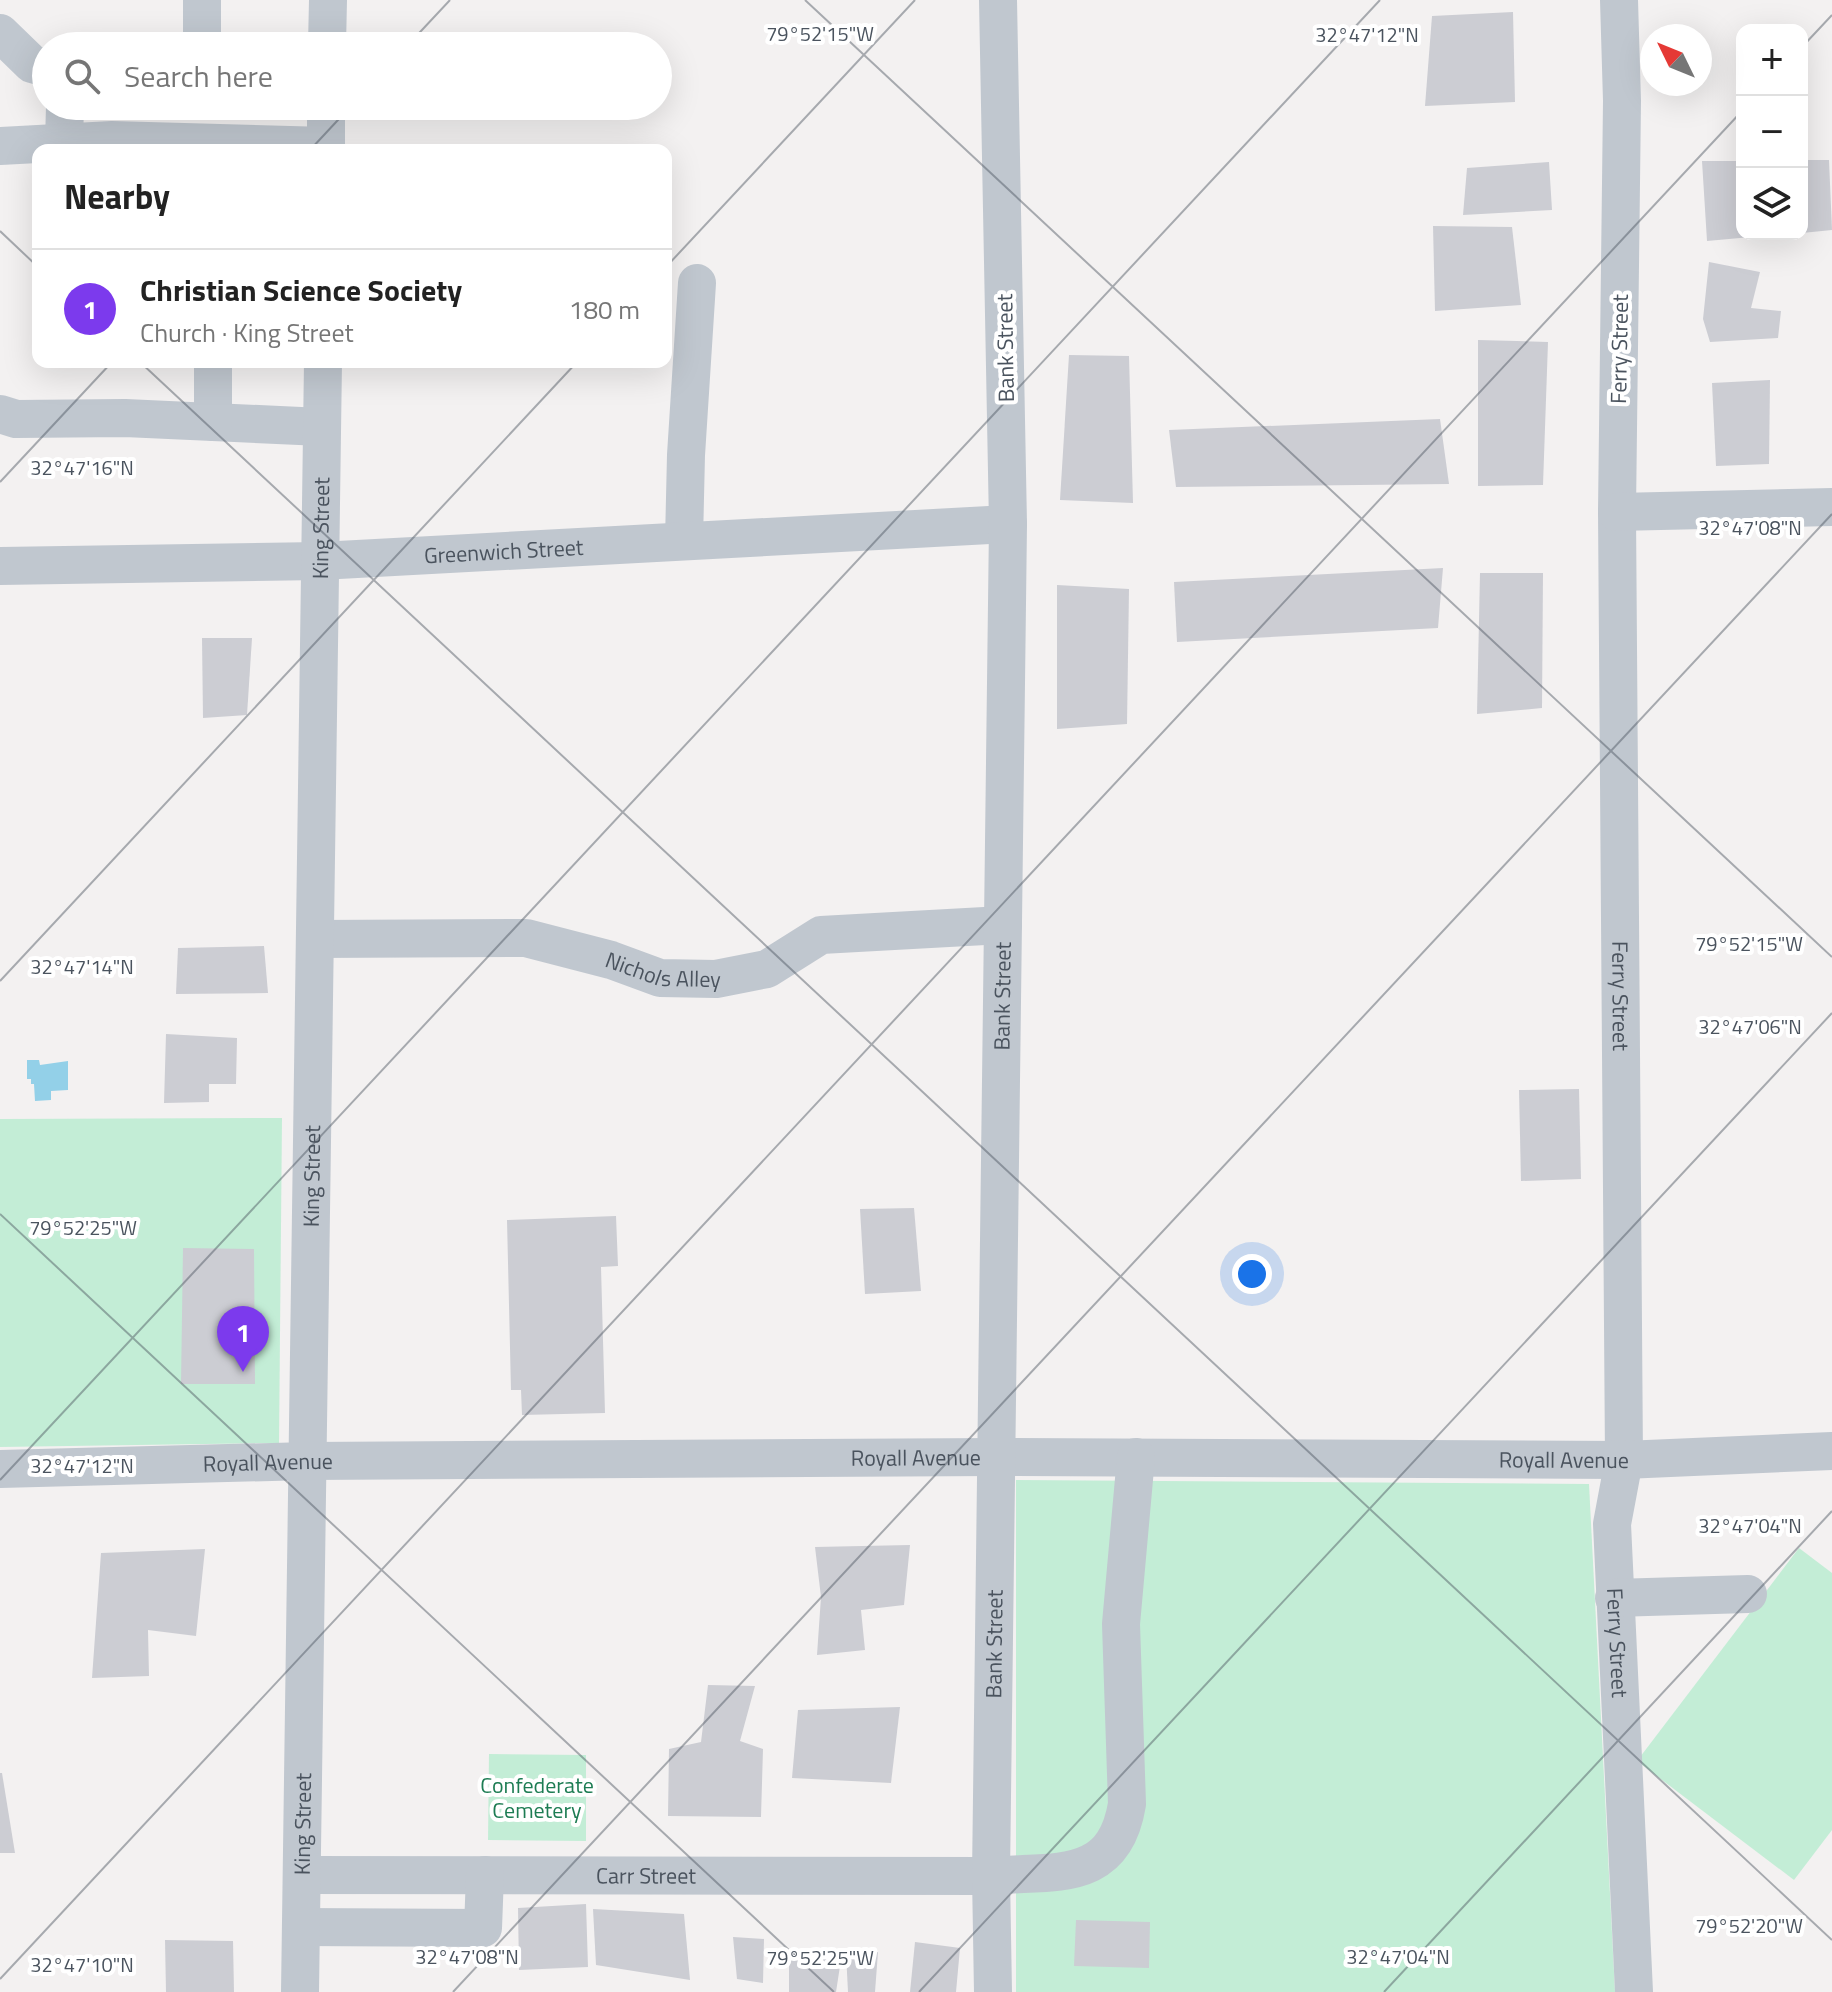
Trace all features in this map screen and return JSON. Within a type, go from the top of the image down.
[{"type":"street","points":[[202,0],[202,32]]},
{"type":"street","points":[[327,32],[328,0]]},
{"type":"street","name":"Bank Street","points":[[993,1992],[991,1876],[1008,524],[998,0]]},
{"type":"street","name":"Ferry Street","points":[[1619,0],[1622,101],[1617,512],[1624,1460],[1612,1524],[1634,1992]]},
{"type":"street","points":[[0,33],[32,64]]},
{"type":"street","points":[[326,120],[326,144]]},
{"type":"street","points":[[0,146],[65,124],[112,140],[180,144]]},
{"type":"street","points":[[684,541],[697,283]]},
{"type":"street","points":[[213,368],[213,422]]},
{"type":"street","name":"King Street","points":[[300,1992],[323,368]]},
{"type":"street","points":[[0,414],[16,419],[125,418],[322,427]]},
{"type":"street","points":[[1617,512],[1832,507]]},
{"type":"street","name":"Greenwich Street","points":[[0,566],[320,561],[1008,524]]},
{"type":"street","name":"Nichols Alley","points":[[316,939],[526,938],[611,960],[660,978],[716,979],[767,969],[821,935],[1003,925]]},
{"type":"street","name":"Royall Avenue","points":[[0,1469],[308,1461],[996,1457],[1624,1460],[1832,1451]]},
{"type":"street","name":"Carr Street","points":[[302,1875],[991,1876],[1076,1870],[1094,1861],[1112,1848],[1123,1826],[1127,1804],[1121,1624],[1136,1457]]},
{"type":"street","points":[[1614,1598],[1748,1594]]},
{"type":"street","points":[[301,1927],[483,1928],[485,1875]]},
{"type":"green space","points":[[282,1118],[279,1443],[0,1447],[0,1119]]},
{"type":"green space","points":[[1016,1480],[1589,1484],[1615,1992],[1016,1992]]},
{"type":"green space","points":[[1799,1548],[1832,1573],[1832,1830],[1794,1880],[1637,1761]]},
{"type":"green space","name":"Confederate Cemetery","points":[[489,1754],[586,1755],[586,1841],[488,1840]]},
{"type":"water","points":[[27,1060],[39,1060],[40,1065],[68,1061],[68,1090],[51,1091],[51,1100],[35,1101],[34,1084],[27,1079]]},
{"type":"building","points":[[1513,12],[1515,102],[1425,106],[1432,16]]},
{"type":"building","points":[[1808,160],[1829,160],[1832,230],[1808,232]]},
{"type":"building","points":[[1702,161],[1736,161],[1736,238],[1707,241]]},
{"type":"building","points":[[1549,162],[1552,210],[1463,215],[1467,168]]},
{"type":"building","points":[[1433,226],[1512,227],[1521,305],[1435,311]]},
{"type":"building","points":[[1709,262],[1760,272],[1751,308],[1781,311],[1778,338],[1710,342],[1703,319]]},
{"type":"building","points":[[1478,340],[1548,342],[1543,485],[1478,486]]},
{"type":"building","points":[[1069,355],[1129,356],[1133,503],[1060,500]]},
{"type":"building","points":[[1770,380],[1769,464],[1716,466],[1712,383]]},
{"type":"building","points":[[1440,419],[1449,484],[1176,487],[1169,430]]},
{"type":"building","points":[[1443,568],[1438,628],[1177,642],[1174,582]]},
{"type":"building","points":[[1480,573],[1543,573],[1542,708],[1477,714]]},
{"type":"building","points":[[1057,585],[1129,589],[1127,724],[1057,729]]},
{"type":"building","points":[[202,638],[252,638],[247,715],[203,718]]},
{"type":"building","points":[[264,946],[268,993],[176,994],[178,948]]},
{"type":"building","points":[[166,1034],[237,1038],[236,1084],[209,1084],[209,1102],[164,1103]]},
{"type":"building","points":[[1579,1089],[1581,1179],[1521,1181],[1519,1090]]},
{"type":"building","points":[[914,1208],[921,1291],[865,1294],[860,1209]]},
{"type":"building","points":[[616,1216],[618,1266],[601,1267],[605,1413],[522,1415],[521,1390],[511,1390],[507,1220]]},
{"type":"building","points":[[183,1248],[254,1249],[255,1384],[181,1384]]},
{"type":"building","points":[[910,1545],[904,1605],[861,1610],[865,1650],[817,1655],[821,1597],[815,1547]]},
{"type":"building","points":[[205,1549],[196,1636],[148,1630],[149,1676],[92,1678],[101,1553]]},
{"type":"building","points":[[708,1685],[755,1686],[740,1741],[763,1749],[761,1817],[668,1816],[669,1749],[701,1742]]},
{"type":"building","points":[[900,1707],[891,1783],[792,1778],[798,1710]]},
{"type":"building","points":[[2,1773],[15,1853],[0,1853]]},
{"type":"building","points":[[586,1904],[588,1967],[519,1970],[518,1908]]},
{"type":"building","points":[[593,1909],[684,1914],[690,1980],[596,1965]]},
{"type":"building","points":[[1076,1920],[1150,1922],[1149,1968],[1074,1966]]},
{"type":"building","points":[[733,1937],[764,1939],[763,1983],[737,1979]]},
{"type":"building","points":[[165,1940],[233,1941],[234,1992],[166,1992]]},
{"type":"building","points":[[915,1942],[960,1948],[956,1992],[910,1992]]},
{"type":"building","points":[[789,1950],[842,1953],[836,1992],[789,1992]]},
{"type":"building","points":[[878,1952],[875,1992],[848,1992],[846,1953]]},
{"type":"place","name":"Christian Science Society","points":[[243,1372]]}]
